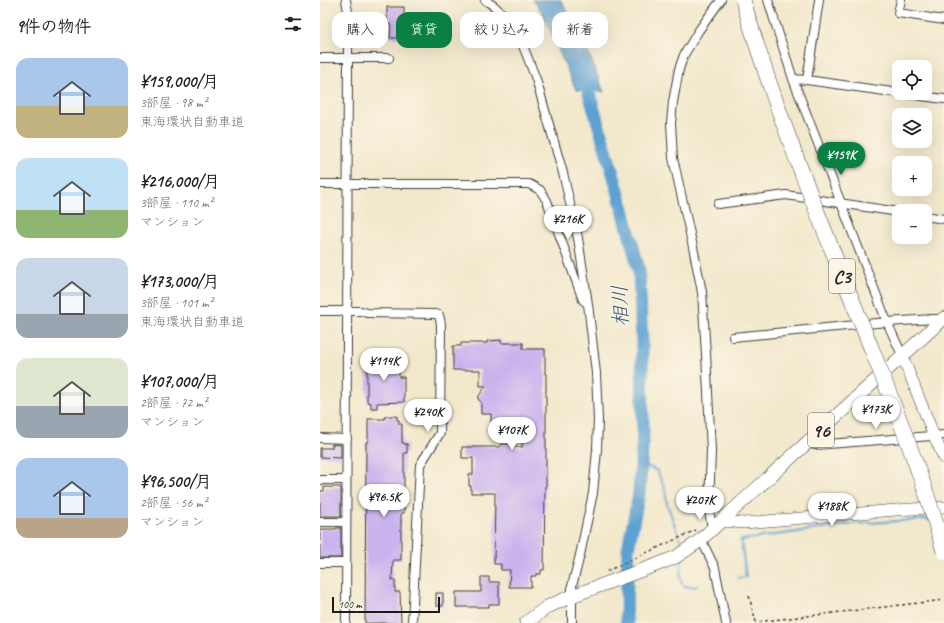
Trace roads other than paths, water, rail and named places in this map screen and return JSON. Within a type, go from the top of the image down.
[{"type":"highway","name":"C3","points":[[743,0],[785,128],[898,414],[919,471],[944,551]]},
{"type":"main road","name":"96","points":[[526,623],[547,607],[574,595],[676,557],[699,541],[715,524],[943,318]]},
{"type":"street","points":[[346,0],[348,12],[346,623]]},
{"type":"street","points":[[485,0],[510,21],[518,33],[536,79],[567,188],[578,238],[588,304],[596,373],[598,420],[597,450],[593,493],[572,586],[574,595],[572,623]]},
{"type":"street","points":[[721,0],[699,30],[684,55],[679,69],[671,123],[673,158],[694,247],[702,292],[711,450],[709,508],[715,524],[944,507]]},
{"type":"street","points":[[768,0],[794,79],[840,204],[887,322],[939,435],[944,458]]},
{"type":"street","points":[[807,80],[819,0]]},
{"type":"street","points":[[901,0],[898,13],[944,20]]},
{"type":"street","points":[[320,58],[389,58]]},
{"type":"street","points":[[794,79],[892,92]]},
{"type":"street","points":[[932,97],[944,99]]},
{"type":"street","points":[[320,184],[529,184],[540,190],[547,201],[583,300],[588,304]]},
{"type":"street","points":[[718,204],[786,195],[892,211]]},
{"type":"street","points":[[932,217],[944,218]]},
{"type":"street","points":[[320,311],[361,311],[367,313],[440,315],[440,433],[420,466],[412,623]]},
{"type":"street","points":[[733,337],[943,318]]},
{"type":"street","points":[[806,443],[815,445],[939,435]]},
{"type":"street","points":[[320,438],[347,438]]},
{"type":"street","points":[[320,480],[346,480]]},
{"type":"street","points":[[320,522],[346,522]]},
{"type":"street","points":[[699,541],[715,568],[726,623]]},
{"type":"street","points":[[320,563],[346,563]]},
{"type":"water","points":[[533,0],[561,0],[567,12],[552,12],[552,35],[544,17],[544,12],[542,12]]},
{"type":"water","points":[[558,48],[586,48],[604,92],[576,90]]},
{"type":"waterway","name":"相川","points":[[583,74],[617,187],[639,270],[642,342],[643,435],[639,493],[628,549],[627,623]]},
{"type":"waterway","points":[[641,463],[657,471],[665,489],[667,504],[682,547]]},
{"type":"waterway","points":[[738,578],[746,577],[741,540],[853,524],[929,519]]},
{"type":"waterway","points":[[682,558],[680,580],[685,586],[697,586]]}]
